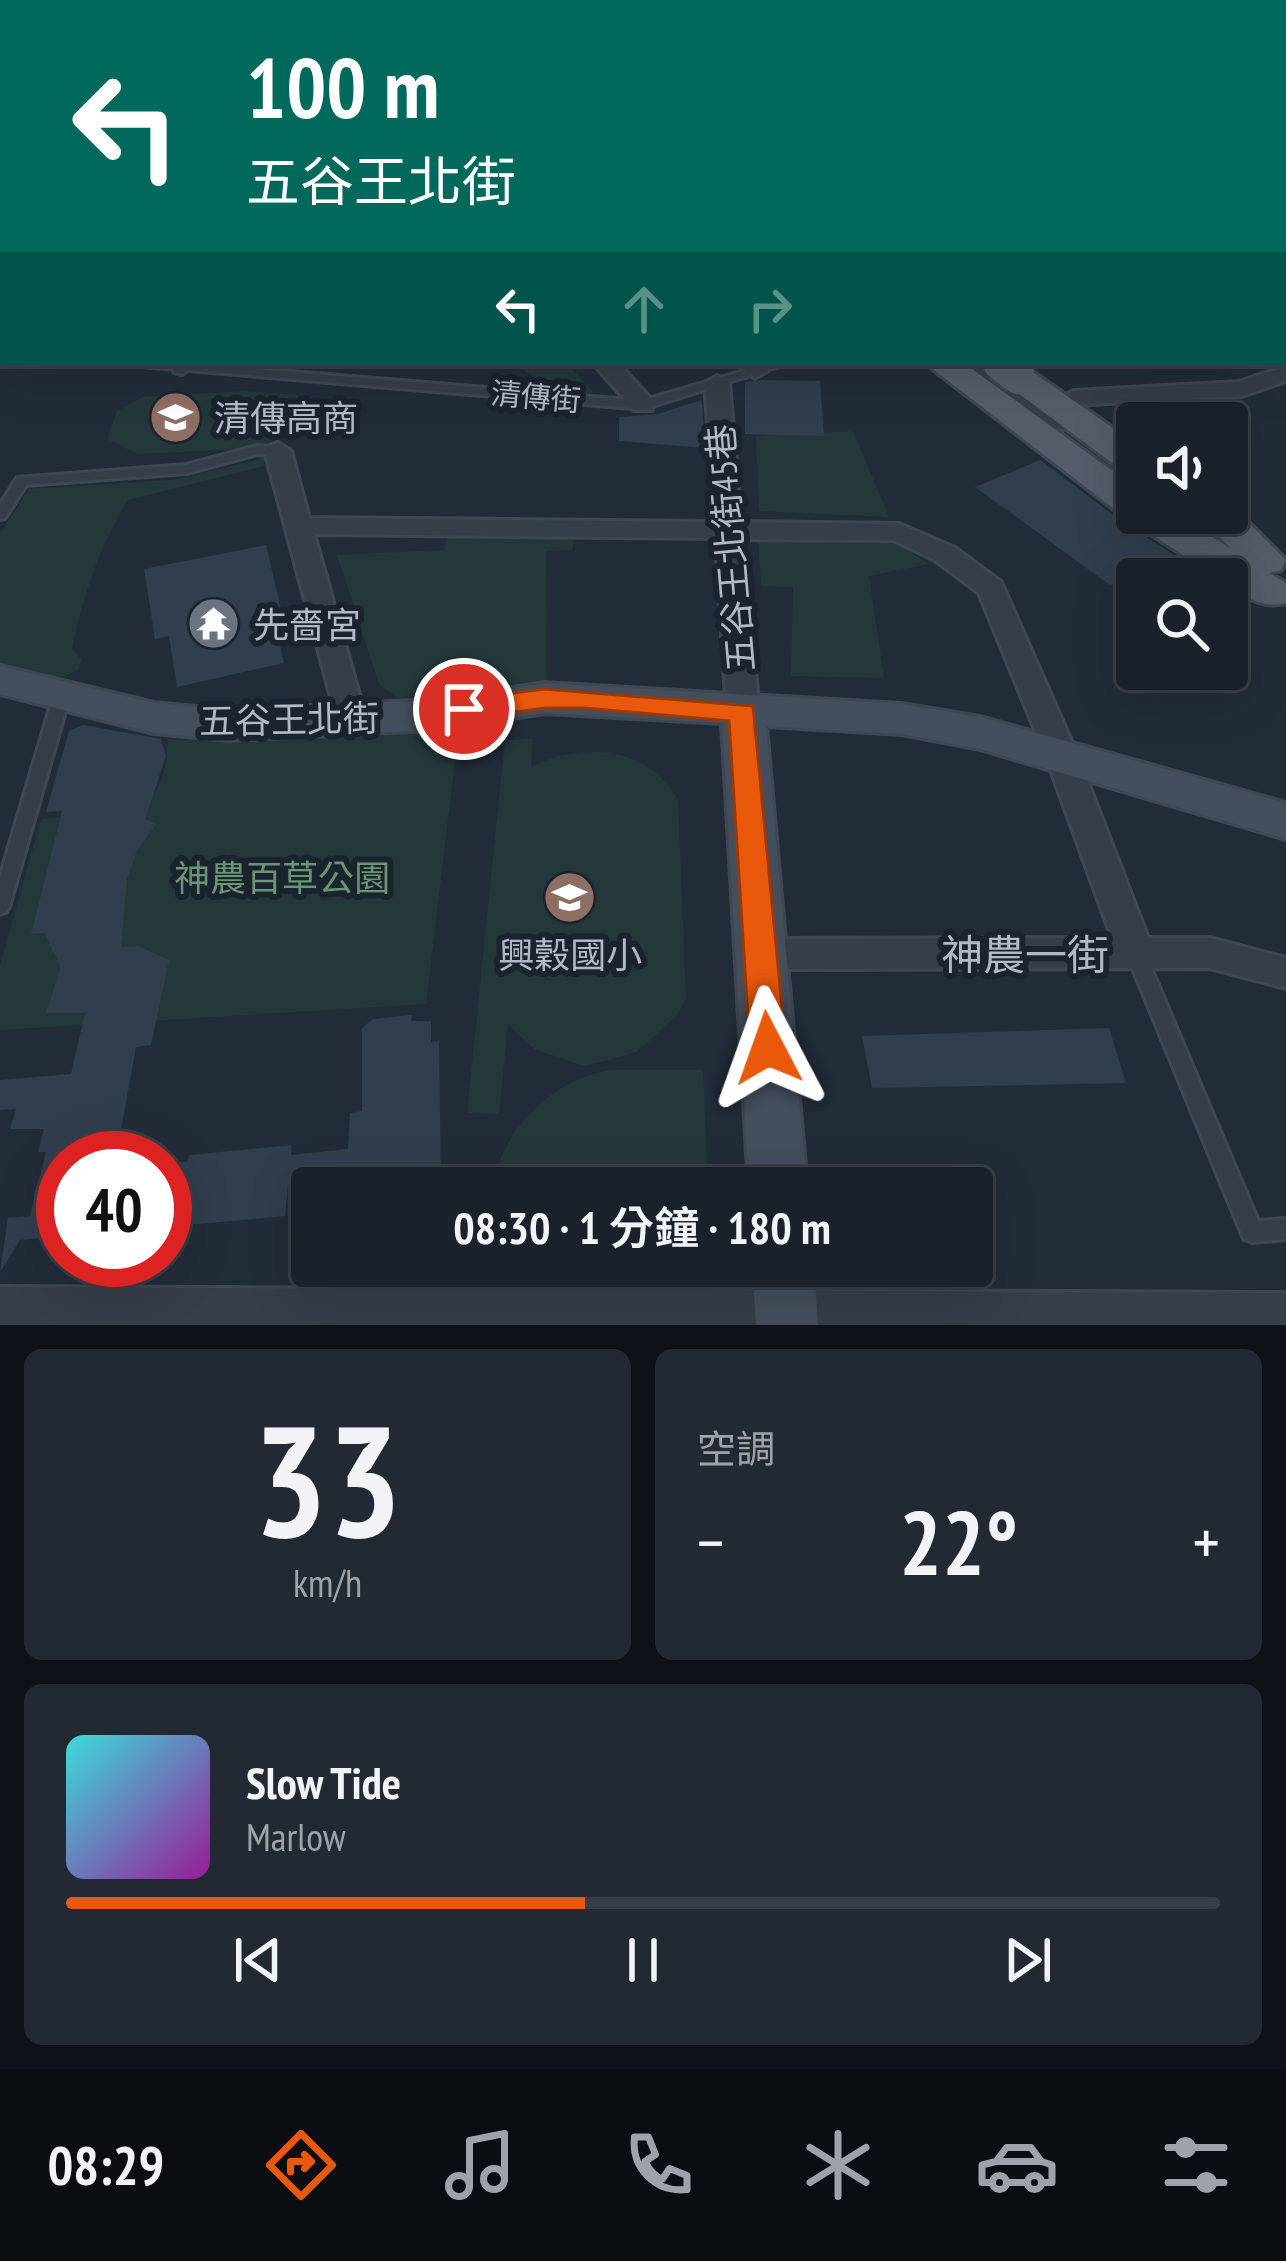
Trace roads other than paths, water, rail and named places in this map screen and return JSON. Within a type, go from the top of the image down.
[{"type":"main road","points":[[946,366],[1116,492]]},
{"type":"main road","points":[[1003,372],[1116,435]]},
{"type":"main road","points":[[1003,372],[1116,449]]},
{"type":"main road","points":[[1066,411],[1116,463]]},
{"type":"main road","points":[[1184,534],[1277,585]]},
{"type":"main road","points":[[1204,534],[1277,585]]},
{"type":"main road","points":[[1225,534],[1277,585]]},
{"type":"main road","points":[[1234,534],[1277,585]]},
{"type":"street","points":[[608,366],[643,405]]},
{"type":"street","points":[[1066,411],[1242,389],[1286,373]]},
{"type":"street","name":"五谷王北街45巷","points":[[717,383],[743,712]]},
{"type":"street","points":[[278,451],[350,719]]},
{"type":"street","points":[[299,526],[899,532],[945,554],[991,589],[1063,759],[1136,954]]},
{"type":"street","name":"五谷王北街","points":[[0,680],[61,698],[199,723],[432,715],[545,698],[919,721],[1226,800],[1286,821]]},
{"type":"street","points":[[743,712],[777,1167]]},
{"type":"street","name":"神農一街","points":[[762,954],[1210,953],[1286,973]]},
{"type":"street","points":[[0,1309],[785,1302],[1286,1316]]},
{"type":"lane","name":"清傳街","points":[[195,366],[643,405],[717,383],[751,367]]},
{"type":"lane","points":[[0,515],[22,481],[187,469],[257,450],[278,451]]},
{"type":"lane","points":[[0,907],[61,698]]},
{"type":"lane","points":[[1136,954],[1252,1232],[1286,1229]]},
{"type":"place","name":"清傳高商","points":[[175,417]]},
{"type":"place","name":"先嗇宮","points":[[214,624]]},
{"type":"place","name":"興穀國小","points":[[570,898]]},
{"type":"park label","name":"神農百草公園","points":[[282,877]]}]
